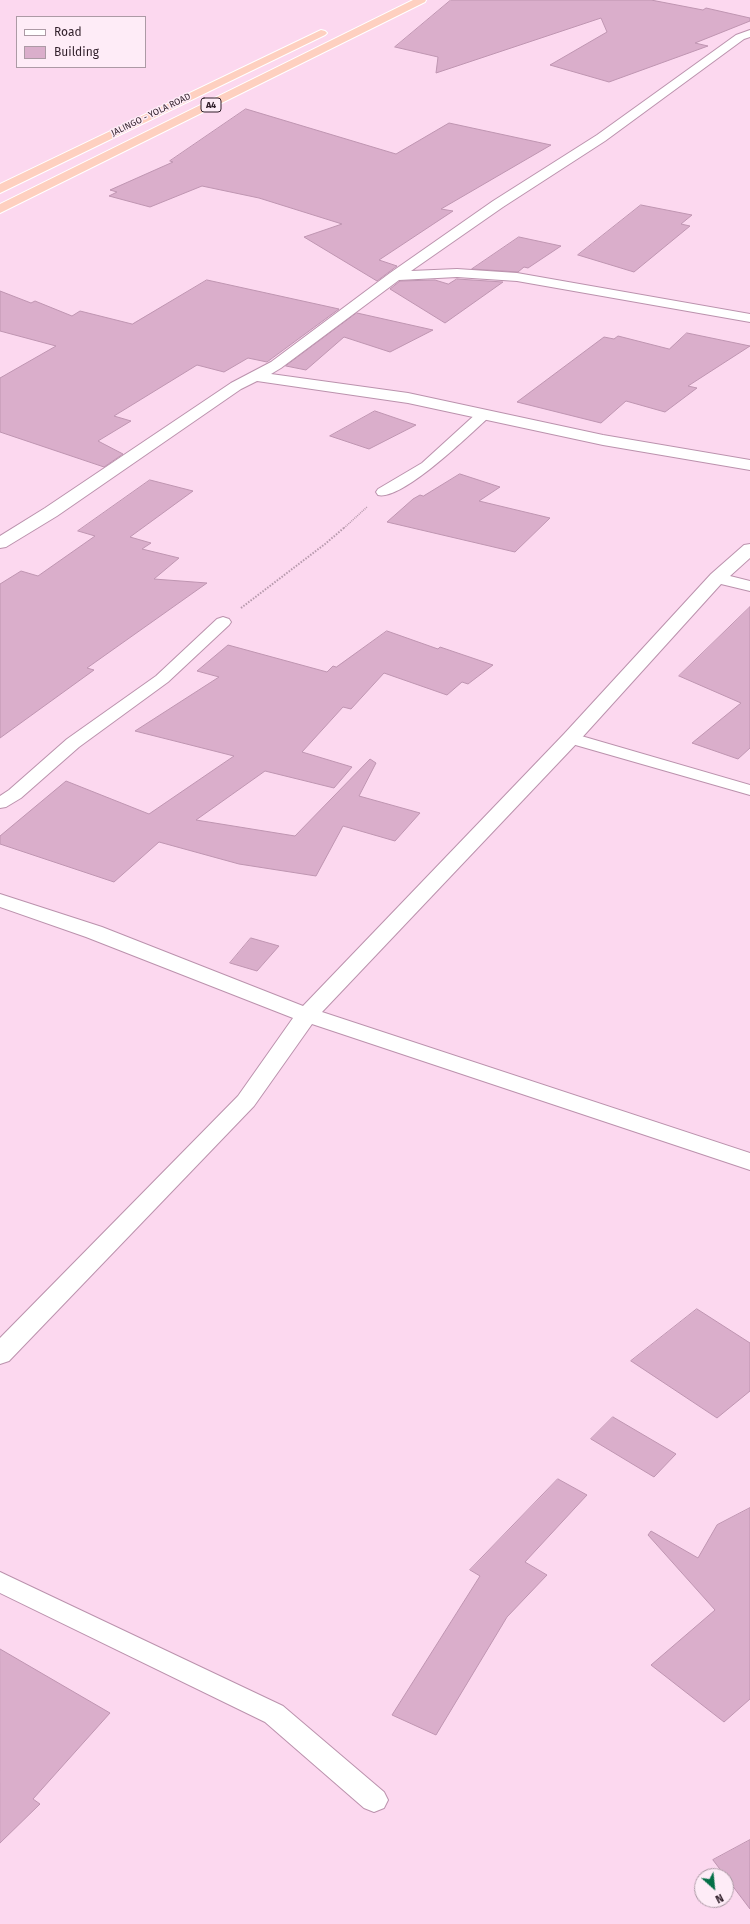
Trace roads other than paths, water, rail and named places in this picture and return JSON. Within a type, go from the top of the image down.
[{"type":"highway","name":"A4","points":[[0,209],[421,0]]},
{"type":"highway","name":"JALINGO - YOLA ROAD","points":[[0,189],[333,27]]},
{"type":"street","points":[[0,543],[51,512],[236,386],[276,364],[395,276],[498,204],[601,138],[740,37],[750,33]]},
{"type":"street","points":[[395,276],[457,273],[517,277],[750,318]]},
{"type":"street","points":[[254,376],[408,398],[602,440],[750,465]]},
{"type":"street","points":[[0,1354],[246,1101],[307,1015],[571,738],[717,578],[750,549]]},
{"type":"street","points":[[717,578],[750,586]]},
{"type":"street","points":[[0,900],[94,932],[307,1015],[750,1162]]},
{"type":"lane","points":[[383,492],[427,466],[483,415]]},
{"type":"lane","points":[[0,803],[15,794],[73,743],[162,679],[223,622]]},
{"type":"lane","points":[[571,738],[750,790]]},
{"type":"lane","points":[[0,1582],[274,1714],[374,1800]]}]
